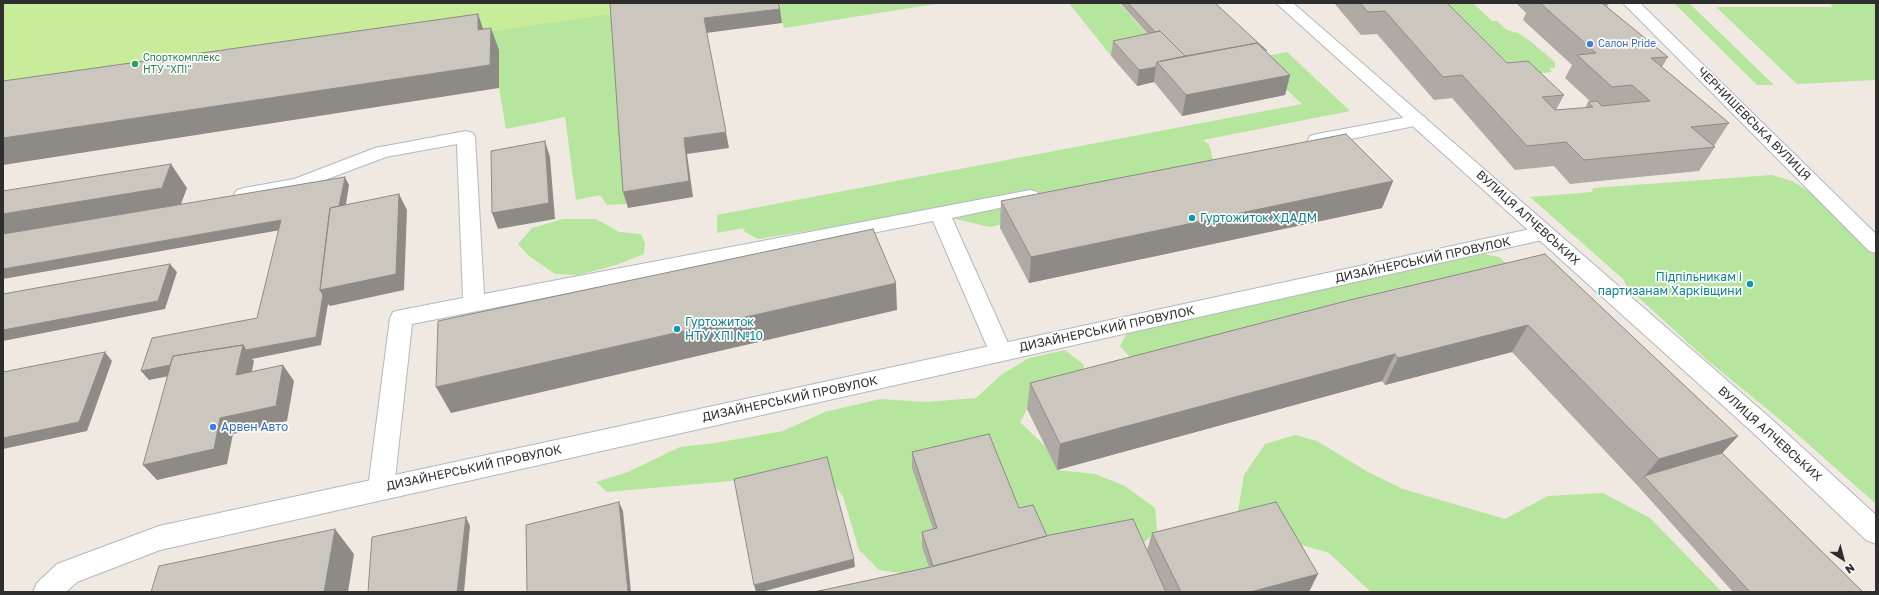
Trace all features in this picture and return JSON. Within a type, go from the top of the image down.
[{"type":"street","name":"ВУЛИЦЯ АЛЧЕВСЬКИХ","points":[[1284,3],[1759,423],[1876,532]]},
{"type":"street","name":"ЧЕРНИШЕВСЬКА ВУЛИЦЯ","points":[[1631,3],[1876,246]]},
{"type":"street","points":[[1298,144],[1418,120]]},
{"type":"street","points":[[224,198],[298,184],[382,152],[466,137],[474,304]]},
{"type":"street","points":[[381,488],[401,318],[1049,192]]},
{"type":"street","points":[[940,214],[1000,352]]},
{"type":"street","name":"ДИЗАЙНЕРСЬКИЙ ПРОВУЛОК","points":[[47,592],[67,573],[159,538],[1544,233]]},
{"type":"green space","points":[[3,3],[605,3],[614,18],[627,204],[607,205],[600,195],[576,200],[565,117],[506,129],[499,88],[499,51]]},
{"type":"green space","name":"Спорткомплекс НТУ \"ХПІ\"","points":[[3,3],[688,3],[3,102]]},
{"type":"green space","points":[[776,3],[942,3],[784,28]]},
{"type":"green space","points":[[1069,3],[1119,3],[1158,46],[1111,56]]},
{"type":"green space","points":[[1406,3],[1473,3],[1492,21],[1497,21],[1507,30],[1518,33],[1530,41],[1555,62],[1555,68],[1549,68],[1552,72],[1519,75]]},
{"type":"green space","points":[[1674,3],[1689,3],[1774,85],[1757,85]]},
{"type":"green space","points":[[1829,3],[1876,3],[1876,80],[1797,84],[1716,7],[1833,7]]},
{"type":"green space","points":[[1287,52],[1350,111],[1203,140],[1209,144],[1214,164],[1141,193],[990,227],[925,212],[758,239],[745,232],[743,228],[717,233],[717,215],[1302,104],[1257,62],[1262,57]]},
{"type":"green space","points":[[1772,175],[1792,181],[1826,202],[1876,255],[1876,504],[1789,427],[1707,360],[1628,288],[1623,279],[1530,197],[1592,192],[1593,188]]},
{"type":"green space","points":[[563,219],[596,219],[619,232],[641,234],[645,243],[644,254],[616,265],[578,275],[555,274],[529,256],[518,244],[532,228]]},
{"type":"green space","points":[[1483,254],[1499,257],[1506,263],[1511,276],[1134,362],[1120,346],[1127,333]]},
{"type":"green space","points":[[1065,350],[1084,365],[1080,386],[1027,409],[1020,422],[1045,446],[1057,470],[1095,474],[1125,486],[1155,508],[1157,531],[1141,545],[920,576],[879,570],[859,550],[843,496],[812,460],[731,481],[607,492],[596,482],[628,472],[680,447],[715,443],[783,431],[825,412],[880,399],[926,402],[976,398],[1001,375],[1029,358]]},
{"type":"green space","points":[[1295,435],[1317,441],[1368,472],[1403,489],[1505,519],[1548,496],[1603,493],[1650,518],[1722,592],[1371,592],[1329,553],[1289,541],[1237,517],[1244,475],[1265,444]]},
{"type":"building","points":[[610,3],[778,3],[780,9],[704,18],[726,132],[684,138],[689,181],[623,192]]},
{"type":"building","points":[[1128,3],[1215,3],[1267,51],[1257,43],[1185,56],[1160,31],[1155,32]]},
{"type":"building","points":[[1360,3],[1447,3],[1507,63],[1528,61],[1564,95],[1542,97],[1555,110],[1593,107],[1588,102],[1597,101],[1602,106],[1650,101],[1632,85],[1612,87],[1577,55],[1596,53],[1540,3],[1602,3],[1668,57],[1651,58],[1729,123],[1691,127],[1715,147],[1584,160],[1566,142],[1527,146],[1462,75],[1443,77],[1385,11],[1368,12]]},
{"type":"building","points":[[478,14],[478,30],[491,28],[490,65],[3,138],[3,81]]},
{"type":"building","points":[[1160,31],[1185,56],[1157,62],[1156,67],[1139,70],[1113,41]]},
{"type":"building","points":[[1257,43],[1290,75],[1186,95],[1157,62]]},
{"type":"building","points":[[1346,134],[1393,181],[1031,257],[1001,201]]},
{"type":"building","points":[[545,141],[549,203],[492,213],[491,151]]},
{"type":"building","points":[[171,164],[162,188],[3,214],[3,191]]},
{"type":"building","points":[[345,177],[339,206],[330,208],[320,290],[323,295],[316,337],[246,350],[243,345],[173,356],[170,365],[141,371],[152,338],[257,318],[281,220],[3,269],[3,234]]},
{"type":"building","points":[[399,194],[396,274],[320,290],[330,208]]},
{"type":"building","points":[[873,229],[896,283],[436,387],[438,321]]},
{"type":"building","points":[[1545,254],[1738,436],[1659,459],[1528,325],[1398,358],[1395,354],[1060,444],[1030,383],[1350,300]]},
{"type":"building","points":[[170,264],[158,301],[3,330],[3,294]]},
{"type":"building","points":[[243,345],[236,375],[283,365],[276,406],[220,418],[214,449],[143,465],[173,356]]},
{"type":"building","points":[[105,352],[79,422],[3,438],[3,372]]},
{"type":"building","points":[[989,434],[1019,508],[1033,505],[1047,536],[933,566],[922,532],[937,528],[912,452]]},
{"type":"building","points":[[1722,453],[1863,592],[1750,592],[1644,476]]},
{"type":"building","points":[[827,457],[854,559],[754,585],[734,479]]},
{"type":"building","points":[[619,502],[628,592],[527,592],[526,525]]},
{"type":"building","points":[[1276,502],[1318,574],[1250,592],[1181,592],[1152,533]]},
{"type":"building","points":[[466,517],[457,592],[368,592],[372,537]]},
{"type":"building","points":[[1133,519],[1166,592],[814,592],[935,566],[1050,535]]},
{"type":"building","points":[[335,529],[324,592],[151,592],[159,566]]},
{"type":"place","name":"Салон Pride","points":[[1590,44]]},
{"type":"place","name":"Спорткомплекс НТУ \"ХПІ\"","points":[[135,64]]},
{"type":"place","name":"Гуртожиток ХДАДМ","points":[[1192,218]]},
{"type":"place","name":"Підпільникам і партизанам Харківщини","points":[[1750,284]]},
{"type":"place","name":"Гуртожиток НТУ ХПІ №10","points":[[677,329]]},
{"type":"place","name":"Арвен Авто","points":[[213,427]]}]
